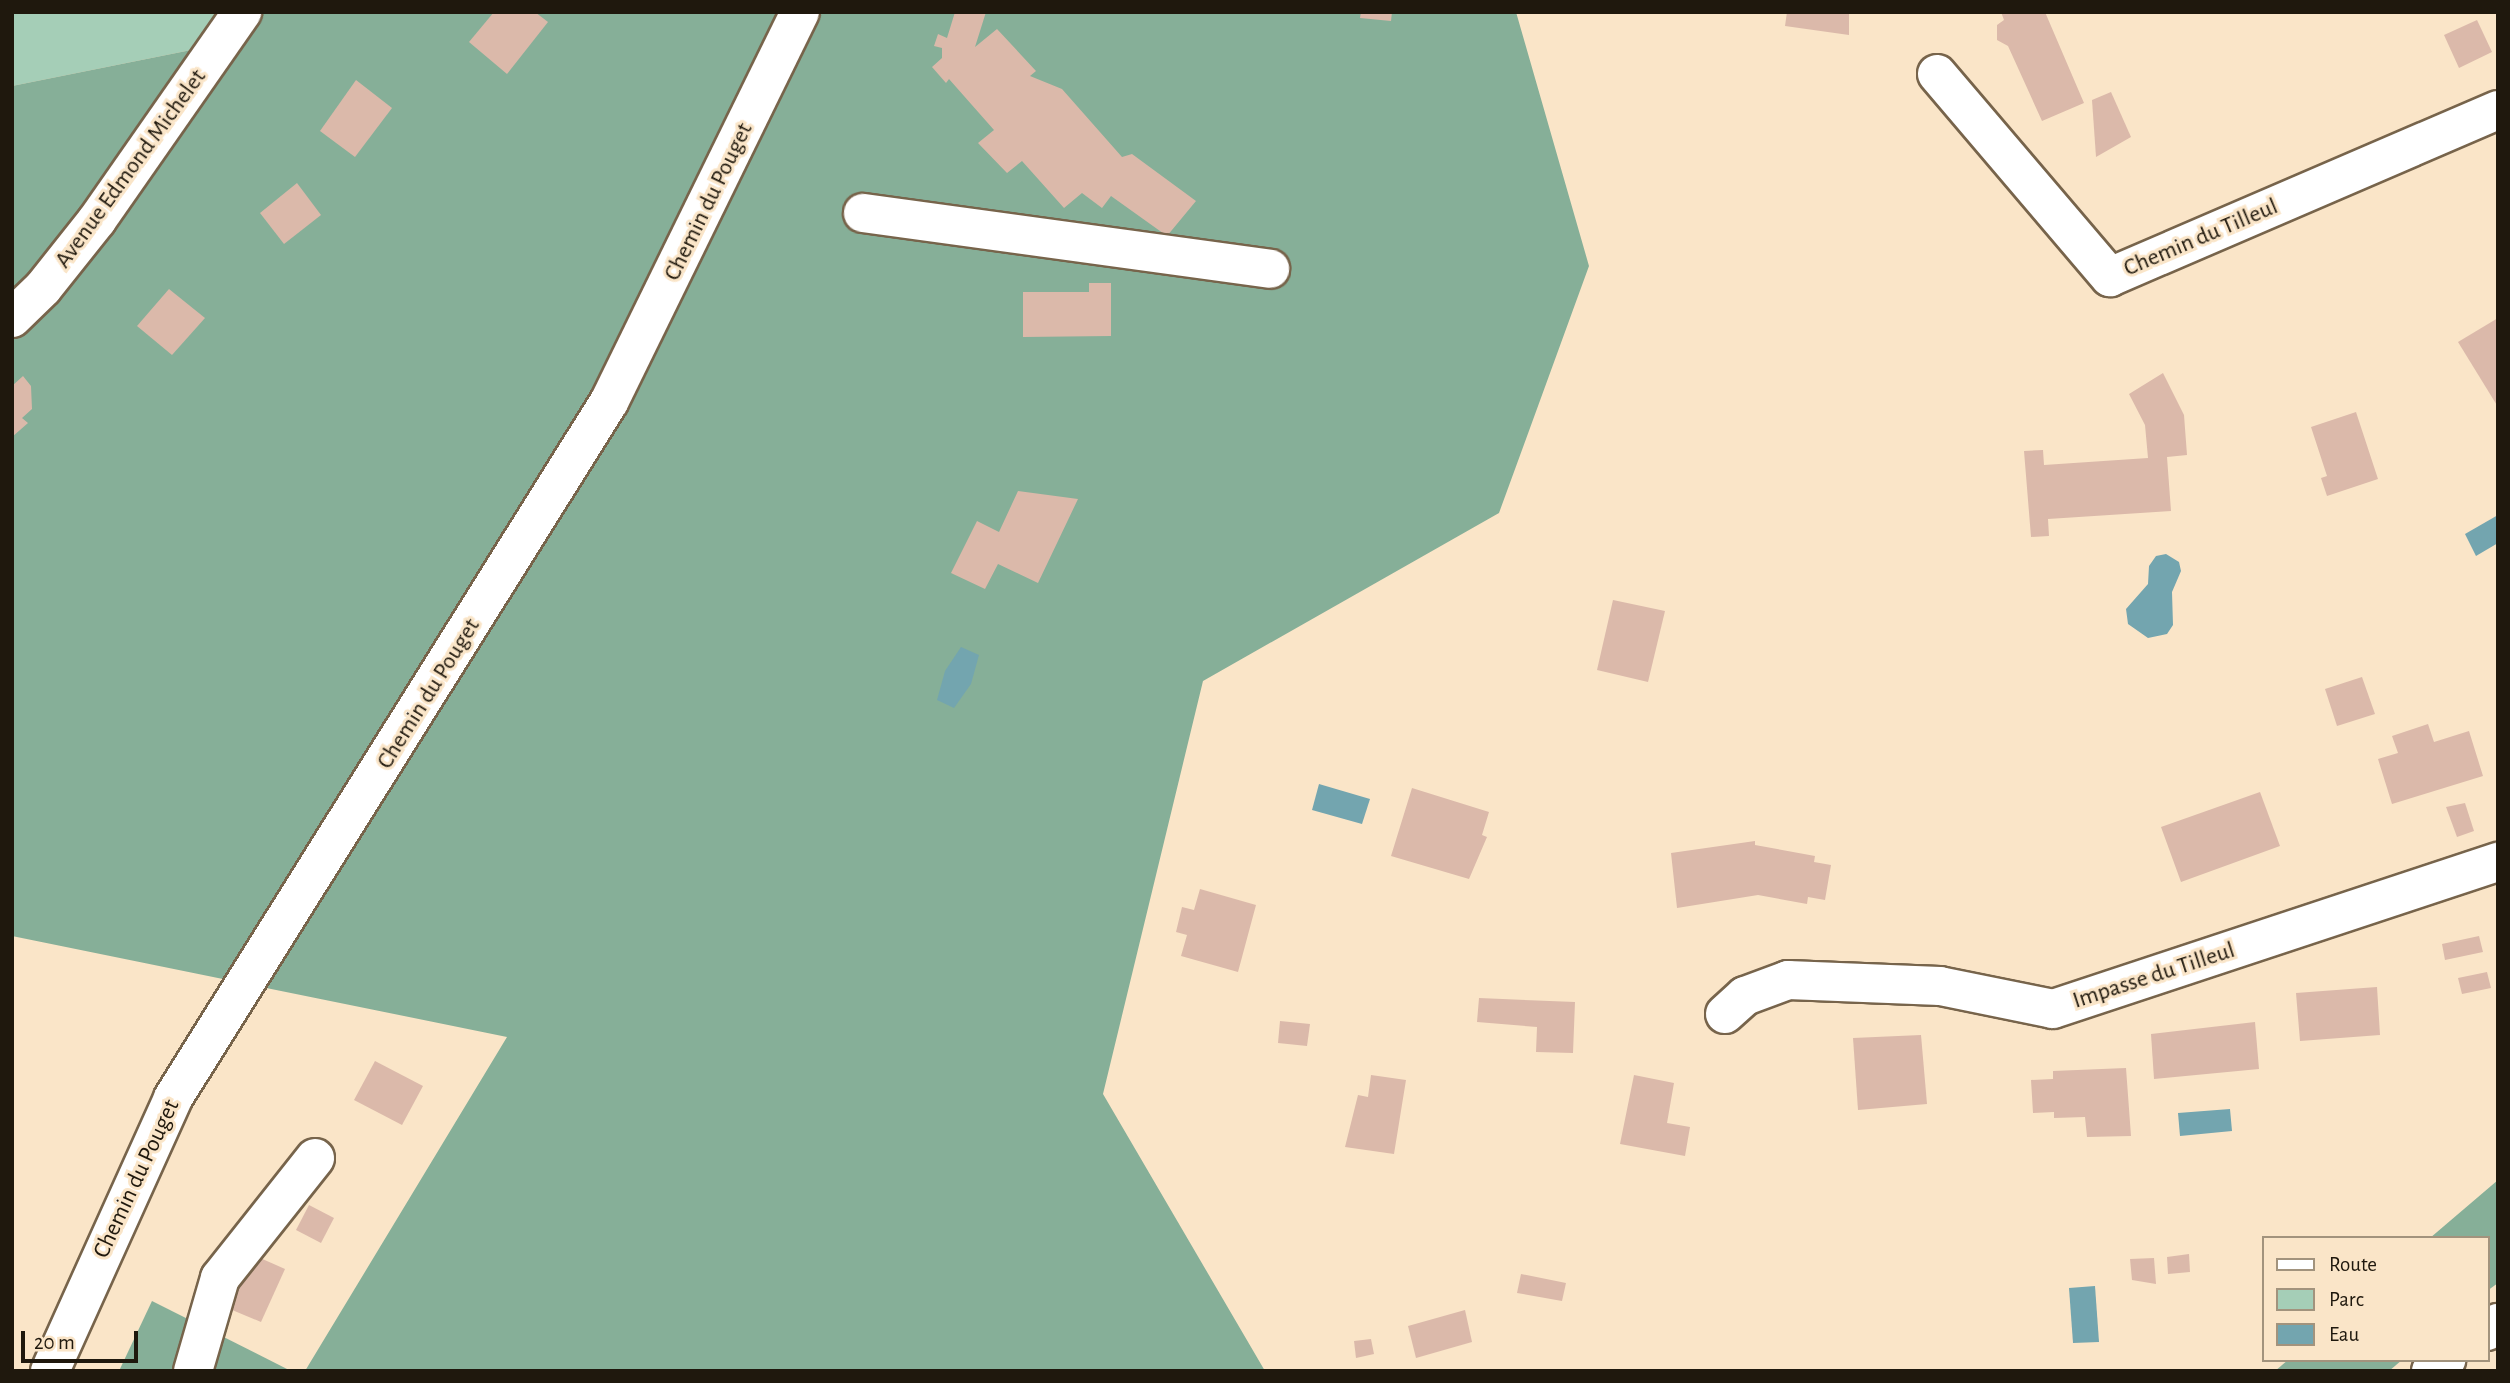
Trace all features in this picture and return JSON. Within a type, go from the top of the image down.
[{"type":"street","name":"Avenue Edmond Michelet","points":[[12,318],[43,288],[97,220],[242,12]]},
{"type":"street","name":"Chemin du Pouget","points":[[50,1371],[173,1098],[609,402],[800,12]]},
{"type":"street","name":"Chemin du Tilleul","points":[[1937,74],[2110,277],[2498,110]]},
{"type":"street","points":[[863,212],[1270,269]]},
{"type":"street","name":"Impasse du Tilleul","points":[[1725,1014],[1745,996],[1788,979],[1940,986],[2053,1009],[2498,862]]},
{"type":"street","points":[[193,1371],[219,1278],[316,1158]]},
{"type":"green space","points":[[12,12],[259,12],[226,43],[12,86]]},
{"type":"green space","points":[[259,12],[1516,12],[1589,266],[1499,513],[1203,681],[1103,1094],[1265,1371],[305,1371],[507,1037],[12,936],[12,86],[226,43]]},
{"type":"green space","points":[[2498,1180],[2498,1283],[2489,1290],[2489,1236],[2432,1236]]},
{"type":"green space","points":[[152,1301],[291,1371],[119,1371]]},
{"type":"green space","points":[[2286,1362],[2400,1362],[2389,1371],[2275,1371]]},
{"type":"water","points":[[2498,515],[2498,543],[2476,556],[2465,534]]},
{"type":"water","points":[[2166,554],[2179,562],[2181,571],[2172,592],[2173,625],[2167,634],[2148,638],[2128,624],[2126,609],[2148,584],[2149,566],[2156,556]]},
{"type":"water","points":[[961,647],[979,655],[971,684],[954,708],[937,700],[945,671]]},
{"type":"water","points":[[1319,784],[1370,799],[1362,824],[1312,810]]},
{"type":"water","points":[[2230,1109],[2232,1131],[2180,1136],[2178,1113]]},
{"type":"water","points":[[2095,1286],[2099,1342],[2073,1343],[2069,1288]]},
{"type":"building","points":[[494,12],[535,12],[548,22],[507,74],[469,42]]},
{"type":"building","points":[[955,12],[986,12],[975,47],[997,29],[1036,71],[1030,76],[1062,89],[1122,157],[1132,154],[1196,201],[1167,236],[1111,196],[1102,208],[1082,193],[1064,208],[1022,161],[1007,173],[978,143],[994,130],[949,79],[946,83],[932,67],[942,58],[942,48],[934,46],[938,34],[947,38]]},
{"type":"building","points":[[1361,12],[1392,12],[1391,21],[1360,18]]},
{"type":"building","points":[[1787,12],[1849,12],[1849,35],[1785,26]]},
{"type":"building","points":[[2001,12],[2045,12],[2084,103],[2042,121],[2008,46],[1997,40],[1997,25],[2004,20]]},
{"type":"building","points":[[2477,20],[2492,52],[2459,68],[2444,35]]},
{"type":"building","points":[[356,80],[392,108],[355,157],[320,131]]},
{"type":"building","points":[[2111,92],[2131,137],[2096,157],[2092,100]]},
{"type":"building","points":[[297,183],[321,215],[284,244],[260,213]]},
{"type":"building","points":[[1089,283],[1111,283],[1111,336],[1023,337],[1023,292],[1089,292]]},
{"type":"building","points":[[169,289],[205,318],[172,355],[137,326]]},
{"type":"building","points":[[2498,318],[2498,407],[2458,342]]},
{"type":"building","points":[[2163,373],[2184,415],[2187,455],[2167,457],[2171,511],[2048,519],[2049,536],[2031,537],[2024,451],[2043,450],[2044,465],[2148,458],[2145,425],[2129,394]]},
{"type":"building","points":[[23,376],[31,386],[32,409],[22,418],[28,423],[12,437],[12,386]]},
{"type":"building","points":[[2356,412],[2378,479],[2327,496],[2321,478],[2327,476],[2311,427]]},
{"type":"building","points":[[1018,491],[1078,499],[1038,583],[998,564],[985,589],[951,573],[977,521],[999,532]]},
{"type":"building","points":[[1613,600],[1665,611],[1648,682],[1597,670]]},
{"type":"building","points":[[2362,677],[2375,714],[2337,726],[2325,689]]},
{"type":"building","points":[[2428,724],[2434,742],[2469,731],[2483,776],[2392,804],[2378,759],[2398,753],[2392,736]]},
{"type":"building","points":[[1412,788],[1489,812],[1482,835],[1487,837],[1469,879],[1391,856]]},
{"type":"building","points":[[2260,792],[2280,846],[2181,882],[2161,827]]},
{"type":"building","points":[[2465,803],[2474,831],[2457,837],[2446,807]]},
{"type":"building","points":[[1755,841],[1755,845],[1815,856],[1814,862],[1831,865],[1825,900],[1808,897],[1807,904],[1758,895],[1677,908],[1671,853]]},
{"type":"building","points":[[1200,889],[1256,905],[1238,972],[1181,956],[1187,935],[1176,932],[1182,907],[1194,910]]},
{"type":"building","points":[[2479,936],[2483,952],[2445,960],[2442,944]]},
{"type":"building","points":[[2487,972],[2491,988],[2462,994],[2458,978]]},
{"type":"building","points":[[2377,987],[2380,1035],[2300,1041],[2296,993]]},
{"type":"building","points":[[1479,998],[1575,1002],[1573,1053],[1536,1052],[1537,1027],[1477,1022]]},
{"type":"building","points":[[1280,1021],[1310,1024],[1307,1046],[1278,1043]]},
{"type":"building","points":[[2255,1022],[2259,1069],[2154,1079],[2151,1034]]},
{"type":"building","points":[[1921,1035],[1927,1104],[1858,1110],[1853,1038]]},
{"type":"building","points":[[375,1061],[423,1086],[402,1125],[354,1100]]},
{"type":"building","points":[[2126,1068],[2131,1136],[2087,1137],[2085,1117],[2054,1118],[2054,1112],[2033,1113],[2031,1080],[2053,1079],[2053,1071]]},
{"type":"building","points":[[1371,1075],[1406,1080],[1394,1154],[1345,1147],[1358,1095],[1368,1097]]},
{"type":"building","points":[[1634,1075],[1674,1083],[1667,1123],[1690,1127],[1685,1156],[1620,1144]]},
{"type":"building","points":[[309,1205],[334,1218],[321,1243],[296,1230]]},
{"type":"building","points":[[249,1253],[285,1269],[261,1322],[225,1307]]},
{"type":"building","points":[[2189,1254],[2190,1272],[2168,1274],[2167,1257]]},
{"type":"building","points":[[2154,1258],[2156,1284],[2132,1280],[2130,1259]]},
{"type":"building","points":[[1521,1274],[1566,1283],[1562,1301],[1517,1293]]},
{"type":"building","points":[[1465,1310],[1472,1342],[1416,1358],[1408,1326]]},
{"type":"building","points":[[1371,1339],[1374,1354],[1356,1358],[1354,1341]]}]
